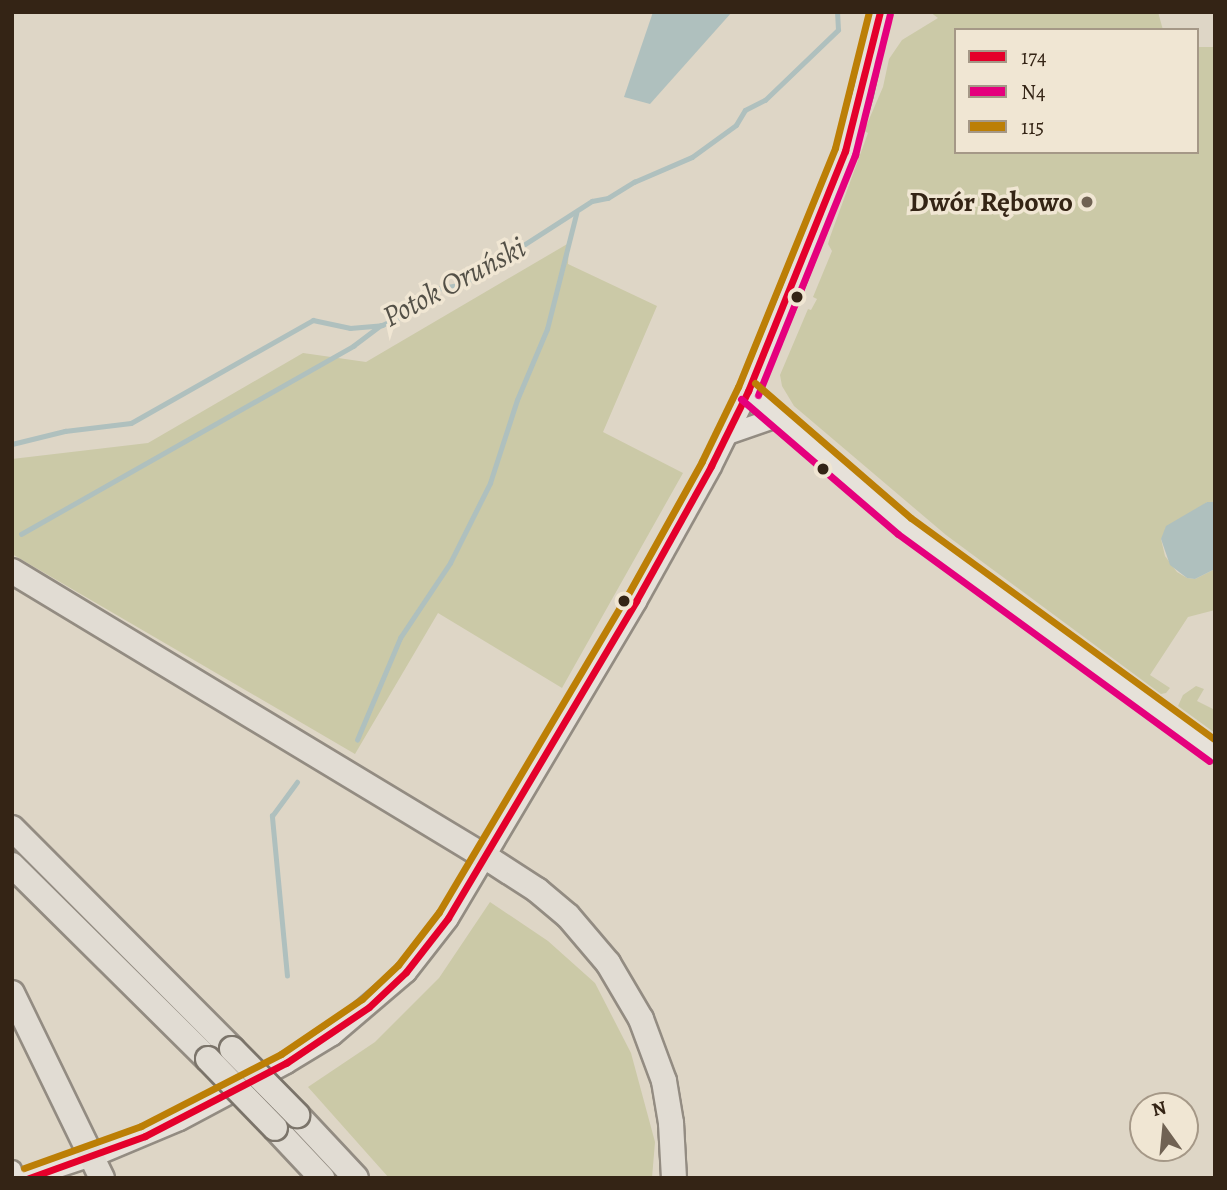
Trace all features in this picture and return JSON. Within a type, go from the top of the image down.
[{"type":"highway","points":[[12,571],[485,857],[537,890],[568,916],[624,988],[641,1019],[664,1081],[671,1123],[674,1178]]},
{"type":"highway","points":[[12,828],[356,1178]]},
{"type":"highway","points":[[12,865],[208,1059],[322,1178]]},
{"type":"highway","points":[[12,993],[96,1168]]},
{"type":"main road","points":[[96,1168],[179,1119],[286,1063],[369,1007],[414,961],[447,918],[636,601],[748,391],[845,151],[862,93],[880,12]]},
{"type":"main road","points":[[727,434],[776,416]]},
{"type":"street","points":[[748,391],[904,526],[1215,753]]},
{"type":"street","points":[[29,1178],[96,1168]]},
{"type":"street","points":[[12,1170],[15,1178]]},
{"type":"shaded area","points":[[653,12],[732,12],[650,104],[624,97]]},
{"type":"shaded area","points":[[930,12],[1158,12],[1162,28],[954,28],[954,154],[1199,154],[1199,47],[1215,47],[1215,502],[1207,502],[1161,539],[1165,556],[1177,572],[1187,578],[1195,579],[1215,569],[1215,610],[1188,617],[1150,675],[1170,688],[1166,693],[1161,694],[946,535],[794,406],[782,386],[780,375],[808,309],[811,310],[817,299],[813,297],[832,251],[828,244],[830,237],[868,133],[864,131],[883,87],[889,59],[902,40],[938,18]]},
{"type":"shaded area","points":[[569,243],[568,264],[657,306],[603,432],[683,473],[562,688],[438,613],[355,754],[12,554],[12,459],[148,443],[303,353],[366,362]]},
{"type":"shaded area","points":[[1207,502],[1215,502],[1215,569],[1195,579],[1187,578],[1170,565],[1161,539],[1166,526]]},
{"type":"shaded area","points":[[1196,686],[1204,689],[1197,701],[1215,710],[1215,733],[1178,706],[1183,695]]},
{"type":"shaded area","points":[[490,902],[548,941],[595,983],[631,1053],[655,1142],[652,1178],[389,1178],[308,1087],[375,1042],[439,978]]},
{"type":"waterway","name":"Potok Oruński","points":[[12,444],[65,431],[131,423],[313,320],[350,328],[382,325],[411,312],[436,289],[463,284],[592,201],[608,198],[634,182],[692,157],[736,125],[745,110],[765,100],[838,30],[837,12]]},
{"type":"waterway","points":[[357,740],[400,638],[450,563],[490,483],[517,400],[547,329],[576,214]]},
{"type":"waterway","points":[[21,534],[353,346],[380,326]]},
{"type":"waterway","points":[[287,976],[272,816],[297,782]]},
{"type":"transit line","name":"115","points":[[24,1168],[141,1126],[281,1054],[362,999],[398,965],[439,912],[627,596],[702,461],[738,387],[835,148],[869,12]]},
{"type":"transit line","name":"174","points":[[29,1178],[145,1136],[286,1063],[369,1007],[406,972],[448,918],[636,601],[711,466],[748,391],[845,151],[880,12]]},
{"type":"transit line","name":"N4","points":[[758,395],[855,155],[890,14]]},
{"type":"transit line","name":"115","points":[[755,383],[911,518],[1215,740]]},
{"type":"transit line","name":"N4","points":[[741,399],[898,534],[1209,761]]},
{"type":"place","name":"Dwór Rębowo","points":[[1087,202]]}]
